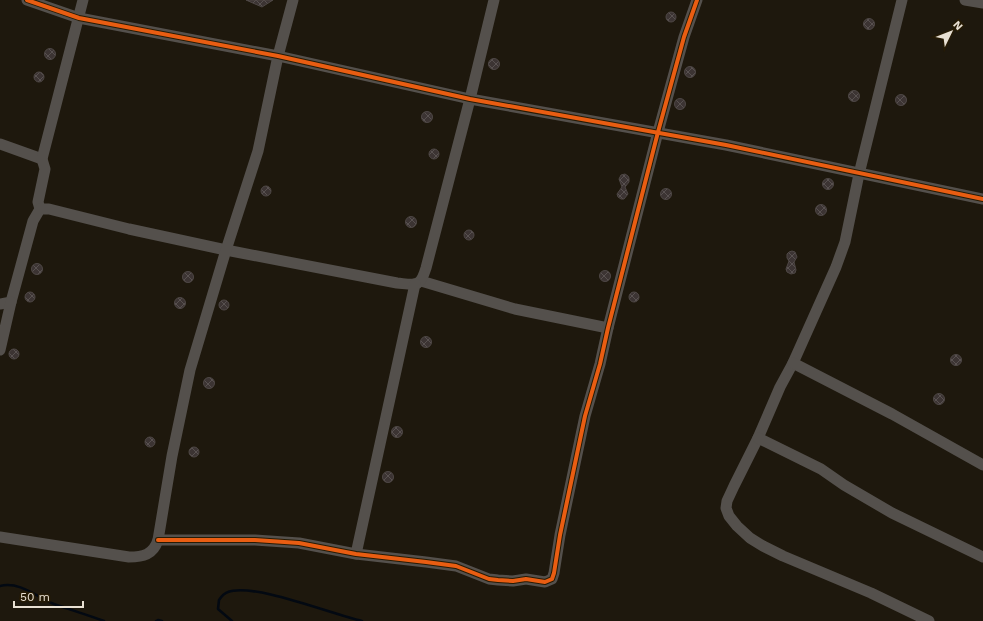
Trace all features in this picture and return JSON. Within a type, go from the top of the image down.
[{"type":"street","points":[[27,0],[79,18],[278,56],[470,98],[658,132],[983,199]]},
{"type":"street","points":[[0,350],[6,303],[33,220],[40,209],[38,202],[44,169],[42,159],[83,0]]},
{"type":"street","points":[[0,537],[141,558],[155,547],[158,540],[172,456],[190,370],[226,250],[258,152],[278,56],[293,0]]},
{"type":"street","points":[[356,554],[418,283],[470,98],[494,0]]},
{"type":"street","points":[[158,540],[254,540],[299,543],[356,554],[456,566],[490,579],[513,581],[526,579],[545,582],[552,579],[585,416],[600,364],[658,132],[684,37],[697,0]]},
{"type":"street","points":[[902,0],[859,174],[845,242],[836,267],[793,363],[727,501],[726,508],[729,516],[737,526],[750,538],[763,546],[783,556],[872,593],[929,621]]},
{"type":"street","points":[[965,0],[983,3]]},
{"type":"street","points":[[0,144],[42,159]]},
{"type":"street","points":[[40,209],[49,209],[129,229],[226,250],[397,283],[418,283],[515,309],[608,328]]},
{"type":"street","points":[[793,363],[892,414],[983,465]]},
{"type":"street","points":[[758,438],[821,469],[844,485],[892,513],[983,557]]},
{"type":"building","points":[[246,0],[273,0],[262,7]]},
{"type":"building","points":[[669,12],[673,12],[675,13],[675,21],[669,22],[666,19],[666,15]]},
{"type":"building","points":[[867,19],[871,19],[873,20],[873,28],[867,29],[864,26],[864,22]]},
{"type":"building","points":[[48,49],[52,49],[54,50],[54,58],[48,59],[45,56],[45,52]]},
{"type":"building","points":[[492,59],[496,59],[498,60],[498,68],[492,69],[489,66],[489,62]]},
{"type":"building","points":[[688,67],[692,67],[694,68],[694,76],[688,77],[685,74],[685,70]]},
{"type":"building","points":[[37,72],[41,72],[43,73],[43,81],[37,82],[34,79],[34,75]]},
{"type":"building","points":[[852,91],[856,91],[858,92],[858,100],[852,101],[849,98],[849,94]]},
{"type":"building","points":[[899,95],[903,95],[905,96],[905,104],[899,105],[896,102],[896,98]]},
{"type":"building","points":[[678,99],[682,99],[684,100],[684,108],[678,109],[675,106],[675,102]]},
{"type":"building","points":[[425,112],[429,112],[431,113],[431,121],[425,122],[422,119],[422,115]]},
{"type":"building","points":[[432,149],[436,149],[438,150],[438,158],[432,159],[429,156],[429,152]]},
{"type":"building","points":[[625,174],[629,178],[629,182],[625,187],[628,194],[624,199],[621,199],[617,194],[622,187],[619,179],[621,175]]},
{"type":"building","points":[[826,179],[830,179],[832,180],[832,188],[826,189],[823,186],[823,182]]},
{"type":"building","points":[[264,186],[268,186],[270,187],[270,195],[264,196],[261,193],[261,189]]},
{"type":"building","points":[[664,189],[668,189],[670,190],[670,198],[664,199],[661,196],[661,192]]},
{"type":"building","points":[[819,205],[823,205],[825,206],[825,214],[819,215],[816,212],[816,208]]},
{"type":"building","points":[[409,217],[413,217],[415,218],[415,226],[409,227],[406,224],[406,220]]},
{"type":"building","points":[[467,230],[471,230],[473,231],[473,239],[467,240],[464,237],[464,233]]},
{"type":"building","points":[[792,251],[795,252],[797,257],[794,262],[796,270],[795,273],[791,274],[787,272],[786,269],[789,261],[787,254]]},
{"type":"building","points":[[35,264],[39,264],[41,265],[41,273],[35,274],[32,271],[32,267]]},
{"type":"building","points":[[603,271],[607,271],[609,272],[609,280],[603,281],[600,278],[600,274]]},
{"type":"building","points":[[186,272],[190,272],[192,273],[192,281],[186,282],[183,279],[183,275]]},
{"type":"building","points":[[28,292],[32,292],[34,293],[34,301],[28,302],[25,299],[25,295]]},
{"type":"building","points":[[632,292],[636,292],[638,293],[638,301],[632,302],[629,299],[629,295]]},
{"type":"building","points":[[178,298],[182,298],[184,299],[184,307],[178,308],[175,305],[175,301]]},
{"type":"building","points":[[222,300],[226,300],[228,301],[228,309],[222,310],[219,307],[219,303]]},
{"type":"building","points":[[424,337],[428,337],[430,338],[430,346],[424,347],[421,344],[421,340]]},
{"type":"building","points":[[12,349],[16,349],[18,350],[18,358],[12,359],[9,356],[9,352]]},
{"type":"building","points":[[954,355],[958,355],[960,356],[960,364],[954,365],[951,362],[951,358]]},
{"type":"building","points":[[207,378],[211,378],[213,379],[213,387],[207,388],[204,385],[204,381]]},
{"type":"building","points":[[937,394],[941,394],[943,395],[943,403],[937,404],[934,401],[934,397]]},
{"type":"building","points":[[395,427],[399,427],[401,428],[401,436],[395,437],[392,434],[392,430]]},
{"type":"building","points":[[148,437],[152,437],[154,438],[154,446],[148,447],[145,444],[145,440]]},
{"type":"building","points":[[192,447],[196,447],[198,448],[198,456],[192,457],[189,454],[189,450]]},
{"type":"building","points":[[386,472],[390,472],[392,473],[392,481],[386,482],[383,479],[383,475]]},
{"type":"waterway","points":[[0,586],[7,585],[28,590],[54,604],[104,621]]},
{"type":"waterway","points":[[232,621],[218,609],[219,600],[227,593],[240,590],[255,591],[294,600],[362,621]]},
{"type":"waterway","points":[[156,621],[162,621]]},
{"type":"cycle path","points":[[27,0],[79,18],[278,56],[470,99],[726,145],[983,199]]},
{"type":"cycle path","points":[[158,540],[255,540],[299,543],[356,554],[456,566],[489,579],[513,581],[526,579],[545,582],[552,579],[585,416],[600,364],[658,132],[684,37],[697,0]]}]
